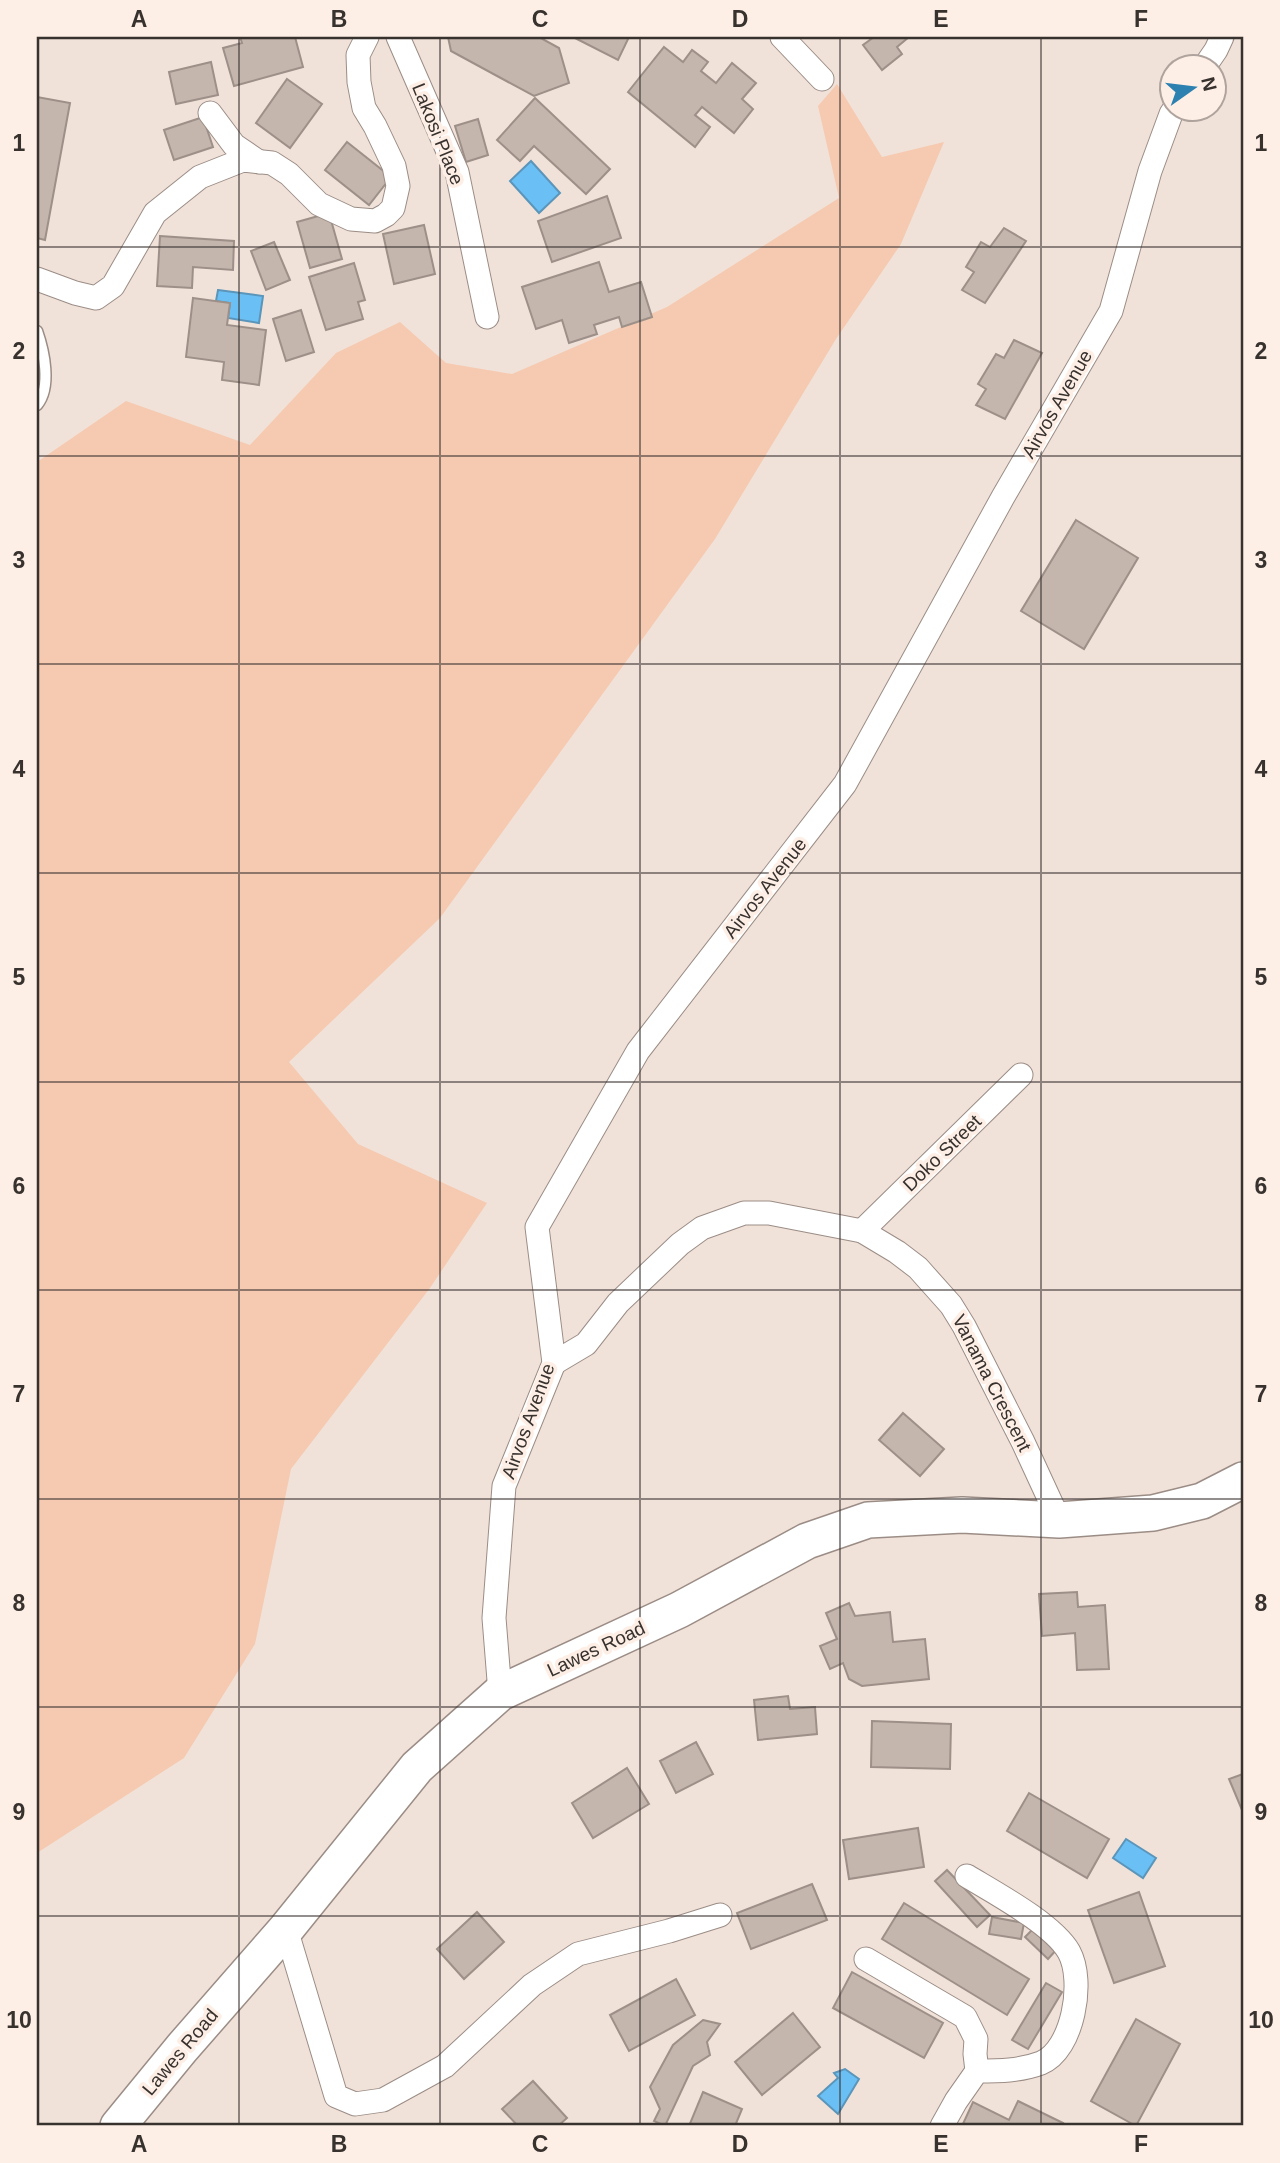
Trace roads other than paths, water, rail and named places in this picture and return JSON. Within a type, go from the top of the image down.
[{"type":"main road","name":"Lawes Road","points":[[118,2126],[286,1929],[416,1767],[500,1693],[680,1610],[807,1541],[869,1520],[962,1515],[1059,1520],[1153,1513],[1202,1501],[1243,1480]]},
{"type":"street","points":[[37,279],[96,298],[113,286],[155,213],[201,177],[243,160],[272,163],[289,174],[319,204],[351,219],[375,221],[386,215],[393,208],[398,186],[394,166],[364,108],[358,55],[367,37]]},
{"type":"street","name":"Lakosi Place","points":[[398,37],[457,172],[487,317]]},
{"type":"street","points":[[782,37],[822,79]]},
{"type":"street","points":[[210,113],[234,145],[259,162]]},
{"type":"street","name":"Airvos Avenue","points":[[500,1693],[494,1618],[504,1486],[554,1363],[537,1227],[638,1051],[845,784],[1003,497],[1111,311],[1150,171],[1169,122]]},
{"type":"street","name":"Doko Street","points":[[862,1231],[1021,1075]]},
{"type":"street","name":"Vanama Crescent","points":[[554,1363],[586,1344],[618,1303],[680,1244],[702,1228],[744,1213],[769,1213],[862,1231],[918,1268],[951,1304],[1024,1442],[1059,1520]]},
{"type":"street","points":[[967,1876],[1017,1906],[1050,1931],[1069,1953],[1075,1975],[1076,2003],[1068,2031],[1059,2047],[1043,2062],[1008,2071],[977,2071]]},
{"type":"street","points":[[286,1929],[336,2096],[355,2104],[383,2100],[445,2066],[532,1985],[579,1954],[720,1915]]},
{"type":"street","points":[[866,1959],[965,2017],[976,2039],[977,2071],[942,2126]]},
{"type":"lane","points":[[37,331],[45,372],[43,398],[37,405]]},
{"type":"water","points":[[531,161],[560,193],[539,213],[510,181]]},
{"type":"water","points":[[218,290],[263,296],[259,323],[228,318],[230,303],[216,301]]},
{"type":"water","points":[[1126,1839],[1156,1858],[1143,1878],[1113,1858]]},
{"type":"water","points":[[845,2069],[859,2079],[838,2114],[818,2096],[838,2078],[834,2073]]}]
